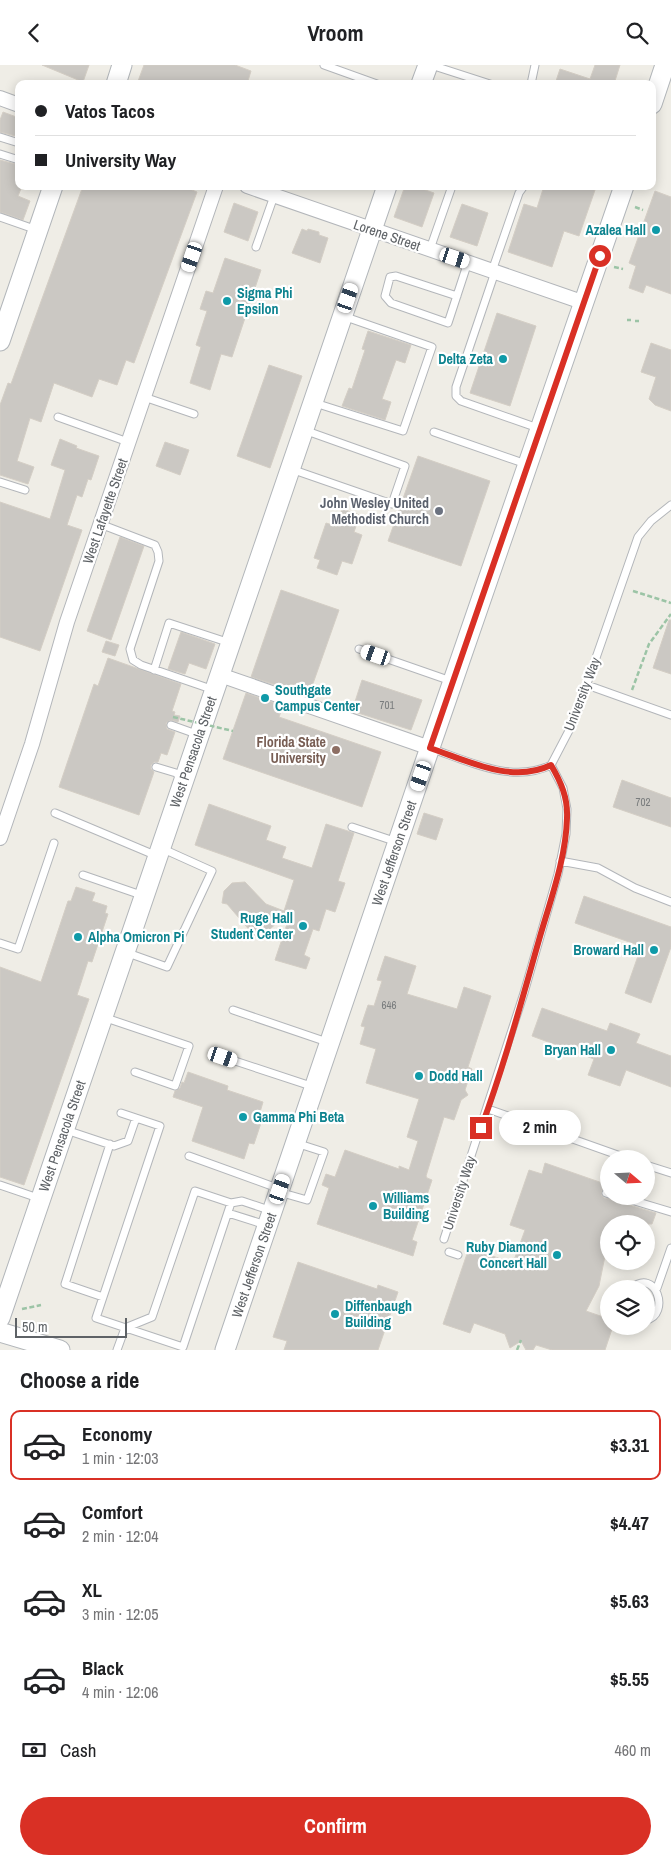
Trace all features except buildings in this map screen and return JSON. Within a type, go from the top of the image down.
[{"type":"main road","points":[[117,80],[122,65]]},
{"type":"main road","points":[[423,80],[429,65]]},
{"type":"main road","points":[[656,94],[667,67]]},
{"type":"main road","points":[[0,341],[53,190]]},
{"type":"main road","name":"West Pensacola Street","points":[[0,1319],[385,190]]},
{"type":"main road","name":"West Jefferson Street","points":[[225,1350],[623,190]]},
{"type":"main road","points":[[0,1332],[60,1350]]},
{"type":"street","points":[[0,98],[15,104]]},
{"type":"street","name":"West Lafayette Street","points":[[0,838],[5,808],[32,744],[60,641],[215,190]]},
{"type":"street","name":"Lorene Street","points":[[274,192],[372,229],[584,303]]},
{"type":"street","points":[[217,683],[430,748]]},
{"type":"lane","points":[[324,65],[366,80]]},
{"type":"lane","points":[[429,65],[477,80]]},
{"type":"lane","points":[[532,80],[535,65]]},
{"type":"lane","points":[[0,137],[15,142]]},
{"type":"lane","points":[[0,154],[15,159]]},
{"type":"lane","points":[[430,249],[451,190]]},
{"type":"lane","points":[[521,190],[456,387],[456,396],[461,401],[541,429]]},
{"type":"lane","points":[[256,247],[274,192]]},
{"type":"lane","points":[[0,217],[38,230]]},
{"type":"lane","points":[[457,296],[396,276],[390,277],[385,296],[391,303],[448,323],[457,296],[468,262]]},
{"type":"lane","points":[[313,403],[403,431],[432,347],[342,315]]},
{"type":"lane","points":[[144,397],[194,414]]},
{"type":"lane","points":[[58,417],[128,443]]},
{"type":"lane","points":[[290,469],[392,504],[405,466],[303,430]]},
{"type":"lane","points":[[434,432],[528,465]]},
{"type":"lane","points":[[0,482],[25,490]]},
{"type":"lane","name":"University Way","points":[[444,1239],[488,1109],[524,993],[560,861],[566,834],[567,809],[563,787],[551,765],[574,721],[638,537],[651,521],[671,505]]},
{"type":"lane","points":[[100,524],[154,545],[158,552],[159,561],[130,649],[133,660],[140,665],[154,670],[217,683]]},
{"type":"lane","points":[[154,670],[169,623],[231,643]]},
{"type":"lane","points":[[359,649],[453,681]]},
{"type":"lane","points":[[587,685],[671,715]]},
{"type":"lane","points":[[171,725],[199,735]]},
{"type":"lane","points":[[430,748],[483,767],[510,772],[527,773],[551,765]]},
{"type":"lane","points":[[156,767],[176,773],[184,781]]},
{"type":"lane","points":[[55,813],[212,871],[167,967],[125,952]]},
{"type":"lane","points":[[352,827],[398,843]]},
{"type":"lane","points":[[0,943],[18,949],[54,843]]},
{"type":"lane","points":[[560,861],[598,868],[635,889],[671,902]]},
{"type":"lane","points":[[84,875],[144,896]]},
{"type":"lane","points":[[233,1010],[330,1043]]},
{"type":"lane","points":[[103,1017],[189,1046],[175,1086],[135,1072]]},
{"type":"lane","points":[[223,1057],[315,1087]]},
{"type":"lane","points":[[488,1109],[604,1150]]},
{"type":"lane","points":[[121,1113],[160,1126],[96,1318],[183,1347],[232,1203]]},
{"type":"lane","points":[[64,1130],[114,1146],[128,1141],[136,1118]]},
{"type":"lane","points":[[189,1156],[307,1200],[324,1152],[296,1143]]},
{"type":"lane","points":[[103,1297],[65,1284],[110,1145]]},
{"type":"lane","points":[[655,1168],[671,1173]]},
{"type":"lane","points":[[0,1185],[41,1199]]},
{"type":"lane","points":[[117,1350],[125,1328],[152,1317],[195,1191],[232,1203],[242,1201],[270,1218]]},
{"type":"lane","points":[[648,1205],[671,1212]]},
{"type":"lane","points":[[228,1213],[270,1218]]},
{"type":"lane","points":[[658,1288],[671,1248]]},
{"type":"lane","points":[[448,1252],[458,1255]]},
{"type":"lane","points":[[655,1287],[662,1294],[662,1307],[655,1317]]},
{"type":"path","points":[[631,206],[642,210]]},
{"type":"path","points":[[611,265],[623,269]]},
{"type":"path","points":[[631,320],[639,321]]},
{"type":"path","points":[[633,591],[671,603]]},
{"type":"path","points":[[631,691],[649,644],[671,614]]},
{"type":"path","points":[[173,717],[233,731]]},
{"type":"path","points":[[20,1309],[41,1305]]},
{"type":"path","points":[[517,1350],[521,1340]]},
{"type":"place","name":"Azalea Hall","points":[[656,230]]},
{"type":"place","name":"Sigma Phi Epsilon","points":[[227,301]]},
{"type":"place","name":"Delta Zeta","points":[[503,359]]},
{"type":"place","name":"John Wesley United Methodist Church","points":[[439,511]]},
{"type":"place","name":"Southgate Campus Center","points":[[265,698]]},
{"type":"place","name":"Florida State University","points":[[336,750]]},
{"type":"place","name":"Ruge Hall Student Center","points":[[303,926]]},
{"type":"place","name":"Alpha Omicron Pi","points":[[78,937]]},
{"type":"place","name":"Broward Hall","points":[[654,950]]},
{"type":"place","name":"Bryan Hall","points":[[611,1050]]},
{"type":"place","name":"Dodd Hall","points":[[419,1076]]},
{"type":"place","name":"Gamma Phi Beta","points":[[243,1117]]},
{"type":"place","name":"Williams Building","points":[[373,1206]]},
{"type":"place","name":"Ruby Diamond Concert Hall","points":[[557,1255]]},
{"type":"place","name":"Diffenbaugh Building","points":[[335,1314]]},
{"type":"route","points":[[481,1128],[524,993],[558,874],[566,834],[566,799],[563,787],[551,765],[527,773],[510,772],[483,767],[430,748],[600,256]]}]
